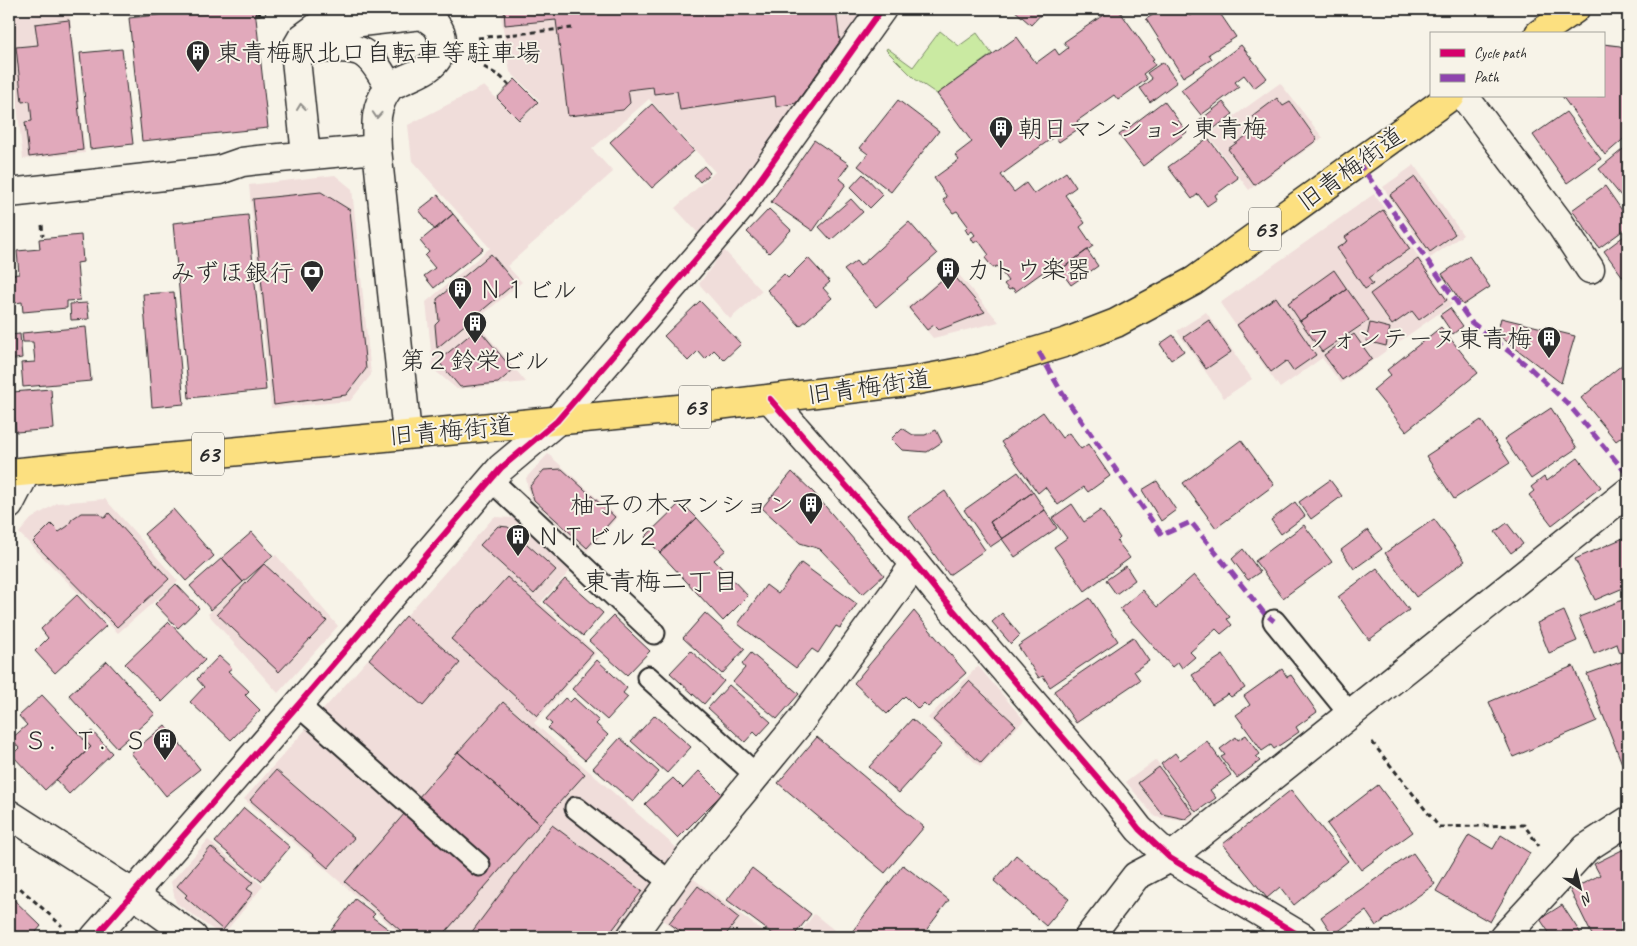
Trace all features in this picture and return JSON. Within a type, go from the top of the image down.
[{"type":"main road","points":[[1542,32],[1575,9]]},
{"type":"main road","name":"旧青梅街道","points":[[17,473],[770,399],[906,382],[982,368],[1067,342],[1116,323],[1194,281],[1448,98]]},
{"type":"street","points":[[95,937],[298,705],[501,468],[557,421],[739,210],[882,9]]},
{"type":"street","points":[[306,155],[295,50],[302,38],[317,27],[422,15],[435,23],[442,37],[442,52],[432,66],[389,87],[378,106],[376,130],[407,434]]},
{"type":"street","points":[[295,50],[332,48],[359,51],[376,64],[389,87]]},
{"type":"street","points":[[1466,98],[1559,222],[1590,268]]},
{"type":"street","points":[[9,193],[219,170],[242,162],[377,149]]},
{"type":"street","points":[[770,399],[915,564],[1115,798],[1139,829],[1170,858],[1302,937]]},
{"type":"street","points":[[9,505],[17,473]]},
{"type":"street","points":[[1089,937],[1136,876],[1170,858],[1628,492]]},
{"type":"street","points":[[632,937],[689,858],[800,722],[915,564]]},
{"type":"street","points":[[9,814],[132,894],[193,937]]},
{"type":"street","points":[[1504,937],[1560,874],[1586,848],[1628,821]]},
{"type":"lane","points":[[491,480],[654,633]]},
{"type":"lane","points":[[1274,622],[1350,714]]},
{"type":"lane","points":[[648,677],[756,775]]},
{"type":"lane","points":[[298,705],[479,865]]},
{"type":"lane","points":[[576,808],[671,882]]},
{"type":"path","points":[[256,14],[266,13]]},
{"type":"path","points":[[478,38],[572,28]]},
{"type":"path","points":[[484,67],[501,77],[509,85]]},
{"type":"path","points":[[1350,714],[1439,827],[1524,825],[1560,874]]},
{"type":"path","points":[[20,888],[67,931]]},
{"type":"shaded area","points":[[500,9],[866,9],[732,199],[698,233],[675,208],[715,172],[649,99],[592,149],[613,172],[507,266],[522,282],[475,321],[526,382],[457,389],[433,369],[426,302],[490,248],[412,161],[408,125],[484,86],[519,121],[540,101],[510,72]]},
{"type":"shaded area","points":[[69,10],[85,153],[23,159],[12,58],[9,55],[9,16]]},
{"type":"shaded area","points":[[1280,83],[1323,138],[1249,190],[1208,135]]},
{"type":"shaded area","points":[[1414,165],[1463,235],[1430,258],[1383,187]]},
{"type":"shaded area","points":[[335,175],[352,189],[371,375],[350,401],[271,408],[249,185]]},
{"type":"shaded area","points":[[1374,194],[1452,304],[1341,383],[1322,358],[1280,388],[1220,303]]},
{"type":"shaded area","points":[[724,250],[762,291],[730,319],[699,284]]},
{"type":"shaded area","name":"カトウ楽器","points":[[954,269],[999,322],[933,338],[907,307]]},
{"type":"shaded area","points":[[1206,312],[1252,379],[1224,398],[1177,331]]},
{"type":"shaded area","points":[[548,454],[618,517],[587,551],[530,498],[526,478]]},
{"type":"shaded area","points":[[105,499],[178,581],[118,633],[19,533],[31,519],[57,503]]},
{"type":"shaded area","points":[[494,517],[514,518],[570,571],[540,603],[596,653],[534,723],[679,850],[616,937],[404,937],[244,799]]},
{"type":"shaded area","points":[[276,555],[338,626],[278,693],[208,614]]},
{"type":"shaded area","points":[[978,666],[1024,720],[980,767],[928,718]]},
{"type":"shaded area","points":[[1156,760],[1196,814],[1189,821],[1155,817],[1126,782]]},
{"type":"shaded area","points":[[208,840],[263,886],[222,936],[176,903],[171,882]]},
{"type":"shaded area","points":[[691,877],[771,937],[686,937],[661,919]]},
{"type":"shaded area","points":[[814,914],[843,937],[797,937]]},
{"type":"green space","points":[[940,31],[959,46],[977,33],[992,54],[937,94],[915,79],[886,50],[887,48],[913,67]]},
{"type":"building","name":"東青梅駅北口自転車等駐車場","points":[[214,9],[255,9],[268,128],[142,141],[129,18]]},
{"type":"building","points":[[504,9],[836,9],[840,41],[796,103],[776,107],[775,96],[680,110],[677,91],[654,94],[653,87],[628,90],[630,103],[623,110],[568,116],[556,20],[505,25]]},
{"type":"building","points":[[1013,9],[1046,9],[1031,25]]},
{"type":"building","name":"朝日マンション東青梅","points":[[1112,9],[1118,9],[1154,59],[1152,60],[1155,65],[1143,74],[1147,79],[1118,100],[1114,95],[1077,121],[1081,127],[1059,142],[1055,136],[1001,175],[1014,192],[1026,183],[1034,194],[1066,172],[1076,187],[1065,195],[1085,223],[1080,227],[1093,246],[1055,274],[1050,267],[1015,292],[1013,288],[1009,290],[1004,284],[1008,281],[997,266],[993,268],[985,258],[989,255],[978,240],[974,243],[971,238],[975,235],[972,231],[968,234],[965,229],[968,226],[957,211],[953,213],[943,200],[947,197],[934,178],[959,160],[955,155],[972,142],[937,94],[1017,37],[1036,63],[1055,49],[1059,55],[1068,48],[1064,42]]},
{"type":"building","points":[[1154,9],[1185,9],[1190,16],[1202,9],[1217,9],[1236,37],[1209,54],[1212,59],[1183,77],[1146,19],[1156,13]]},
{"type":"building","points":[[69,20],[83,150],[29,157],[25,122],[32,121],[30,101],[22,102],[16,47],[38,45],[35,24]]},
{"type":"building","points":[[1604,44],[1620,46],[1628,55],[1628,135],[1605,155],[1563,98],[1604,98]]},
{"type":"building","points":[[1241,45],[1267,78],[1254,88],[1244,75],[1235,82],[1239,87],[1201,115],[1181,90]]},
{"type":"building","points":[[122,49],[133,144],[90,149],[80,53]]},
{"type":"building","points":[[1163,62],[1177,82],[1150,102],[1140,88],[1152,79],[1147,73]]},
{"type":"building","points":[[515,79],[538,102],[519,120],[497,98]]},
{"type":"building","points":[[1277,98],[1283,106],[1290,102],[1317,140],[1254,185],[1228,149],[1260,126],[1253,116]]},
{"type":"building","points":[[898,100],[939,131],[891,192],[858,166],[868,154],[860,148]]},
{"type":"building","points":[[1164,101],[1187,132],[1143,166],[1119,135]]},
{"type":"building","points":[[1223,102],[1233,114],[1208,133],[1199,121]]},
{"type":"building","points":[[652,104],[694,151],[652,188],[610,142]]},
{"type":"building","points":[[1566,112],[1601,159],[1567,183],[1533,135]]},
{"type":"building","points":[[1208,138],[1238,178],[1215,195],[1217,199],[1207,206],[1198,194],[1192,199],[1168,167]]},
{"type":"building","points":[[814,140],[849,164],[839,178],[846,184],[813,231],[771,202]]},
{"type":"building","points":[[1628,145],[1628,190],[1621,196],[1599,169]]},
{"type":"building","points":[[704,166],[710,173],[700,182],[694,175]]},
{"type":"building","points":[[863,174],[883,195],[870,208],[850,188]]},
{"type":"building","points":[[1415,177],[1455,234],[1430,252],[1390,195]]},
{"type":"building","points":[[1605,186],[1628,219],[1628,227],[1599,248],[1572,210]]},
{"type":"building","points":[[321,192],[350,210],[366,369],[346,395],[274,405],[253,199]]},
{"type":"building","points":[[438,195],[453,214],[435,230],[419,210]]},
{"type":"building","points":[[851,199],[863,212],[831,240],[819,227]]},
{"type":"building","points":[[769,209],[791,230],[769,253],[747,232]]},
{"type":"building","points":[[1383,210],[1410,249],[1368,278],[1373,284],[1365,289],[1337,248],[1348,241],[1345,237]]},
{"type":"building","points":[[453,214],[483,249],[434,288],[424,276],[435,268],[425,256],[429,252],[420,241]]},
{"type":"building","points":[[248,215],[266,390],[189,398],[173,223]]},
{"type":"building","points":[[909,222],[937,254],[876,307],[844,270],[856,261],[860,266]]},
{"type":"building","points":[[1628,233],[1628,284],[1604,251]]},
{"type":"building","points":[[81,235],[83,262],[77,263],[80,300],[67,301],[67,308],[23,312],[22,302],[9,304],[9,275],[19,274],[17,251],[40,249],[39,239]]},
{"type":"building","points":[[1087,250],[1098,266],[1071,285],[1060,270]]},
{"type":"building","name":"Ｎ１ビル","points":[[491,254],[515,283],[437,348],[435,325],[439,321],[437,299]]},
{"type":"building","points":[[1469,256],[1490,287],[1463,305],[1442,274]]},
{"type":"building","points":[[808,258],[830,282],[823,288],[832,298],[800,326],[767,290],[784,274],[788,278]]},
{"type":"building","points":[[1418,259],[1447,300],[1419,320],[1412,311],[1392,325],[1370,294]]},
{"type":"building","points":[[1334,270],[1347,289],[1300,321],[1288,303]]},
{"type":"building","name":"カトウ楽器","points":[[951,272],[985,312],[939,330],[934,325],[927,330],[909,308]]},
{"type":"building","points":[[1347,289],[1369,320],[1322,352],[1300,321]]},
{"type":"building","points":[[174,292],[184,404],[152,407],[143,294]]},
{"type":"building","points":[[1276,297],[1316,355],[1293,371],[1286,361],[1271,372],[1237,325]]},
{"type":"building","points":[[700,301],[741,344],[724,360],[714,350],[705,359],[698,351],[688,361],[664,336]]},
{"type":"building","points":[[87,303],[89,319],[71,320],[70,304]]},
{"type":"building","points":[[1450,308],[1463,326],[1453,334],[1440,315]]},
{"type":"building","points":[[1628,308],[1628,319],[1623,312]]},
{"type":"building","name":"フォンテーヌ東青梅","points":[[1501,318],[1575,336],[1561,383],[1497,334]]},
{"type":"building","points":[[1209,320],[1231,352],[1206,369],[1184,337]]},
{"type":"building","points":[[1370,323],[1390,328],[1386,346],[1366,341]]},
{"type":"building","points":[[86,327],[91,381],[23,387],[21,363],[35,362],[33,342],[23,342],[22,333]]},
{"type":"building","points":[[1441,327],[1478,373],[1406,431],[1373,390],[1391,375],[1387,370]]},
{"type":"building","name":"第２鈴栄ビル","points":[[478,328],[513,370],[498,383],[460,387],[438,361]]},
{"type":"building","points":[[20,334],[22,358],[9,360],[9,335]]},
{"type":"building","points":[[1354,334],[1372,359],[1342,380],[1324,355]]},
{"type":"building","points":[[1173,335],[1184,351],[1171,360],[1160,344]]},
{"type":"building","points":[[1628,360],[1628,432],[1616,441],[1581,398]]},
{"type":"building","points":[[51,389],[54,429],[16,432],[12,392]]},
{"type":"building","points":[[1551,408],[1577,448],[1531,479],[1504,439]]},
{"type":"building","points":[[1043,412],[1062,438],[1069,433],[1081,449],[1088,444],[1110,476],[1088,492],[1084,487],[1058,505],[1045,487],[1038,493],[1001,442]]},
{"type":"building","points":[[1481,420],[1510,463],[1454,499],[1426,456]]},
{"type":"building","points":[[902,428],[913,435],[925,435],[936,430],[942,442],[927,452],[902,450],[891,439]]},
{"type":"building","points":[[1241,440],[1274,485],[1216,528],[1183,483]]},
{"type":"building","points":[[1578,458],[1601,487],[1552,525],[1529,495],[1534,491],[1531,487],[1544,477],[1547,481]]},
{"type":"building","points":[[562,469],[615,517],[587,548],[534,500],[530,486],[544,470]]},
{"type":"building","name":"柚子の木マンション","points":[[792,472],[814,493],[884,575],[863,594],[820,549],[800,543],[762,508]]},
{"type":"building","points":[[1018,472],[1033,492],[990,522],[1002,539],[990,547],[964,510]]},
{"type":"building","points":[[1330,480],[1342,496],[1311,519],[1299,502]]},
{"type":"building","points":[[1157,481],[1176,510],[1161,521],[1142,490]]},
{"type":"building","points":[[945,491],[985,550],[949,575],[908,517]]},
{"type":"building","points":[[1033,492],[1045,510],[1002,539],[990,522]]},
{"type":"building","points":[[681,502],[697,518],[660,553],[645,537]]},
{"type":"building","points":[[1295,502],[1305,516],[1281,534],[1271,520]]},
{"type":"building","points":[[1072,504],[1084,522],[1101,510],[1120,538],[1117,541],[1130,558],[1085,591],[1054,547],[1067,538],[1052,518]]},
{"type":"building","points":[[173,509],[214,556],[186,581],[144,534]]},
{"type":"building","points":[[1045,510],[1057,528],[1015,557],[1002,539]]},
{"type":"building","points":[[81,513],[98,513],[105,518],[109,513],[169,579],[117,627],[33,542],[51,524],[59,532]]},
{"type":"building","points":[[697,518],[726,550],[714,560],[748,596],[723,621],[660,553]]},
{"type":"building","points":[[1434,519],[1465,561],[1416,597],[1385,553]]},
{"type":"building","points":[[1507,523],[1523,544],[1511,553],[1495,532]]},
{"type":"building","points":[[1304,525],[1332,562],[1283,598],[1255,561]]},
{"type":"building","name":"ＮＴビル２","points":[[498,526],[508,527],[556,570],[534,594],[480,545]]},
{"type":"building","points":[[1368,530],[1382,549],[1354,569],[1341,550]]},
{"type":"building","points":[[252,532],[273,556],[243,582],[222,558]]},
{"type":"building","points":[[1628,536],[1628,586],[1595,600],[1575,559]]},
{"type":"building","points":[[1243,549],[1260,572],[1248,580],[1232,559]]},
{"type":"building","points":[[222,558],[243,582],[211,610],[190,586]]},
{"type":"building","points":[[801,563],[857,604],[840,628],[836,626],[818,653],[812,649],[796,668],[738,624],[766,585],[778,594]]},
{"type":"building","points":[[264,564],[327,621],[279,672],[217,614]]},
{"type":"building","points":[[1126,566],[1135,580],[1116,594],[1106,580]]},
{"type":"building","points":[[1377,568],[1409,610],[1369,640],[1338,597]]},
{"type":"building","points":[[1194,575],[1230,617],[1227,619],[1232,625],[1221,634],[1216,629],[1190,652],[1195,657],[1182,668],[1178,662],[1172,667],[1120,609],[1142,590],[1157,607]]},
{"type":"building","points":[[507,577],[593,653],[537,716],[451,639]]},
{"type":"building","points":[[565,579],[603,613],[583,636],[544,602]]},
{"type":"building","points":[[176,584],[199,608],[178,628],[155,604]]},
{"type":"building","points":[[77,595],[106,626],[55,673],[35,651],[48,638],[41,629]]},
{"type":"building","points":[[1090,598],[1118,641],[1050,687],[1043,676],[1039,678],[1018,646]]},
{"type":"building","points":[[1628,598],[1628,649],[1620,653],[1617,644],[1594,654],[1579,617]]},
{"type":"building","points":[[914,611],[966,673],[928,707],[924,703],[918,709],[905,696],[887,714],[854,683]]},
{"type":"building","points":[[1564,611],[1577,641],[1549,653],[1537,623]]},
{"type":"building","points":[[705,613],[745,649],[722,674],[683,638]]},
{"type":"building","points":[[1002,613],[1020,635],[1011,644],[992,622]]},
{"type":"building","points":[[406,616],[460,663],[423,706],[369,659]]},
{"type":"building","points":[[613,616],[650,651],[627,675],[589,641]]},
{"type":"building","points":[[169,622],[205,660],[162,702],[125,664]]},
{"type":"building","points":[[1133,637],[1149,661],[1134,671],[1140,680],[1076,723],[1054,691]]},
{"type":"building","points":[[691,651],[724,681],[704,704],[670,673]]},
{"type":"building","points":[[751,653],[799,694],[777,719],[733,682],[745,668],[742,664]]},
{"type":"building","points":[[1223,655],[1245,688],[1231,697],[1228,694],[1212,704],[1192,675]]},
{"type":"building","points":[[219,656],[232,668],[228,671],[249,691],[245,695],[260,710],[231,740],[190,702],[204,687],[197,679]]},
{"type":"building","points":[[597,660],[627,688],[623,693],[628,697],[607,720],[572,689]]},
{"type":"building","points":[[1626,660],[1628,666],[1628,779],[1587,674]]},
{"type":"building","points":[[107,661],[155,714],[117,748],[69,695]]},
{"type":"building","points":[[1573,666],[1597,721],[1513,757],[1489,702]]},
{"type":"building","points":[[1282,669],[1287,677],[1291,675],[1317,712],[1296,727],[1299,732],[1274,749],[1271,745],[1262,751],[1236,715],[1250,705],[1244,696]]},
{"type":"building","points":[[969,681],[1016,725],[981,763],[933,720]]},
{"type":"building","points":[[729,685],[771,722],[758,736],[754,732],[745,742],[708,708]]},
{"type":"building","points":[[42,695],[91,747],[45,790],[12,755],[19,748],[11,739],[27,725],[19,716]]},
{"type":"building","points":[[565,698],[570,702],[574,698],[599,721],[596,724],[608,735],[585,760],[548,728],[552,724],[546,719]]},
{"type":"building","points":[[503,702],[585,774],[540,824],[458,752]]},
{"type":"building","points":[[655,715],[691,747],[667,773],[631,741]]},
{"type":"building","points":[[912,719],[942,745],[899,793],[869,767]]},
{"type":"building","name":"Ｓ．Ｔ．Ｓ","points":[[165,725],[200,769],[166,796],[131,753]]},
{"type":"building","points":[[92,731],[112,753],[69,794],[56,780],[91,747],[83,739]]},
{"type":"building","points":[[1246,735],[1260,754],[1256,757],[1260,761],[1237,778],[1221,757],[1225,755],[1220,749],[1236,737],[1238,740]]},
{"type":"building","points":[[817,737],[924,827],[885,873],[778,783]]},
{"type":"building","points":[[620,738],[659,772],[633,802],[593,768]]},
{"type":"building","points":[[1207,741],[1231,775],[1210,790],[1216,798],[1196,812],[1161,764],[1175,753],[1180,760]]},
{"type":"building","points":[[458,752],[540,824],[441,937],[408,937],[345,882]]},
{"type":"building","points":[[1159,767],[1193,813],[1185,819],[1162,814],[1138,783]]},
{"type":"building","points":[[276,770],[354,838],[328,868],[250,800]]},
{"type":"building","points":[[699,771],[722,794],[678,838],[645,804],[673,778],[683,788]]},
{"type":"building","points":[[1378,785],[1413,832],[1361,870],[1327,824]]},
{"type":"building","points":[[1291,790],[1348,861],[1294,905],[1280,887],[1267,898],[1223,844]]},
{"type":"building","points":[[244,808],[290,847],[261,881],[215,842]]},
{"type":"building","points":[[552,825],[642,891],[607,937],[468,937]]},
{"type":"building","points":[[1469,835],[1493,849],[1501,835],[1530,853],[1490,922],[1436,891]]},
{"type":"building","points":[[211,847],[253,882],[247,889],[253,893],[223,930],[185,897],[187,895],[177,886]]},
{"type":"building","points":[[1628,847],[1628,928],[1609,937],[1593,937],[1570,890],[1600,875],[1594,864]]},
{"type":"building","points":[[1413,853],[1435,884],[1376,926],[1366,911],[1333,935],[1321,917]]},
{"type":"building","points":[[1016,855],[1069,899],[1046,926],[994,881]]},
{"type":"building","points":[[903,865],[949,900],[921,937],[848,937]]},
{"type":"building","points":[[752,868],[811,914],[793,937],[777,937],[727,900]]},
{"type":"building","points":[[698,886],[739,918],[724,937],[688,937],[669,923]]},
{"type":"building","points":[[9,895],[41,926],[36,932],[42,937],[9,937]]},
{"type":"building","points":[[355,899],[375,914],[372,917],[391,931],[387,937],[335,937],[329,933]]},
{"type":"building","points":[[1562,905],[1583,937],[1552,937],[1540,919]]},
{"type":"building","points":[[1247,930],[1256,937],[1242,937]]},
{"type":"marked path","points":[[1358,162],[1471,322],[1529,367],[1568,404],[1628,475]]},
{"type":"marked path","points":[[1039,352],[1062,393],[1162,535],[1191,522],[1264,613],[1274,621]]},
{"type":"cycle path","points":[[95,937],[298,705],[501,468],[557,421],[739,209],[882,9]]},
{"type":"cycle path","points":[[770,399],[915,564],[1115,798],[1139,829],[1170,858],[1302,937]]},
{"type":"place","name":"東青梅駅北口自転車等駐車場","points":[[198,73]]},
{"type":"place","name":"朝日マンション東青梅","points":[[1001,149]]},
{"type":"place","name":"カトウ楽器","points":[[948,290]]},
{"type":"place","name":"みずほ銀行","points":[[312,293]]},
{"type":"place","name":"Ｎ１ビル","points":[[460,310]]},
{"type":"place","name":"第２鈴栄ビル","points":[[475,344]]},
{"type":"place","name":"フォンテーヌ東青梅","points":[[1549,359]]},
{"type":"place","name":"柚子の木マンション","points":[[811,525]]},
{"type":"place","name":"ＮＴビル２","points":[[518,557]]},
{"type":"place","name":"Ｓ．Ｔ．Ｓ","points":[[165,761]]},
{"type":"district","name":"東青梅二丁目","points":[[661,581]]}]
